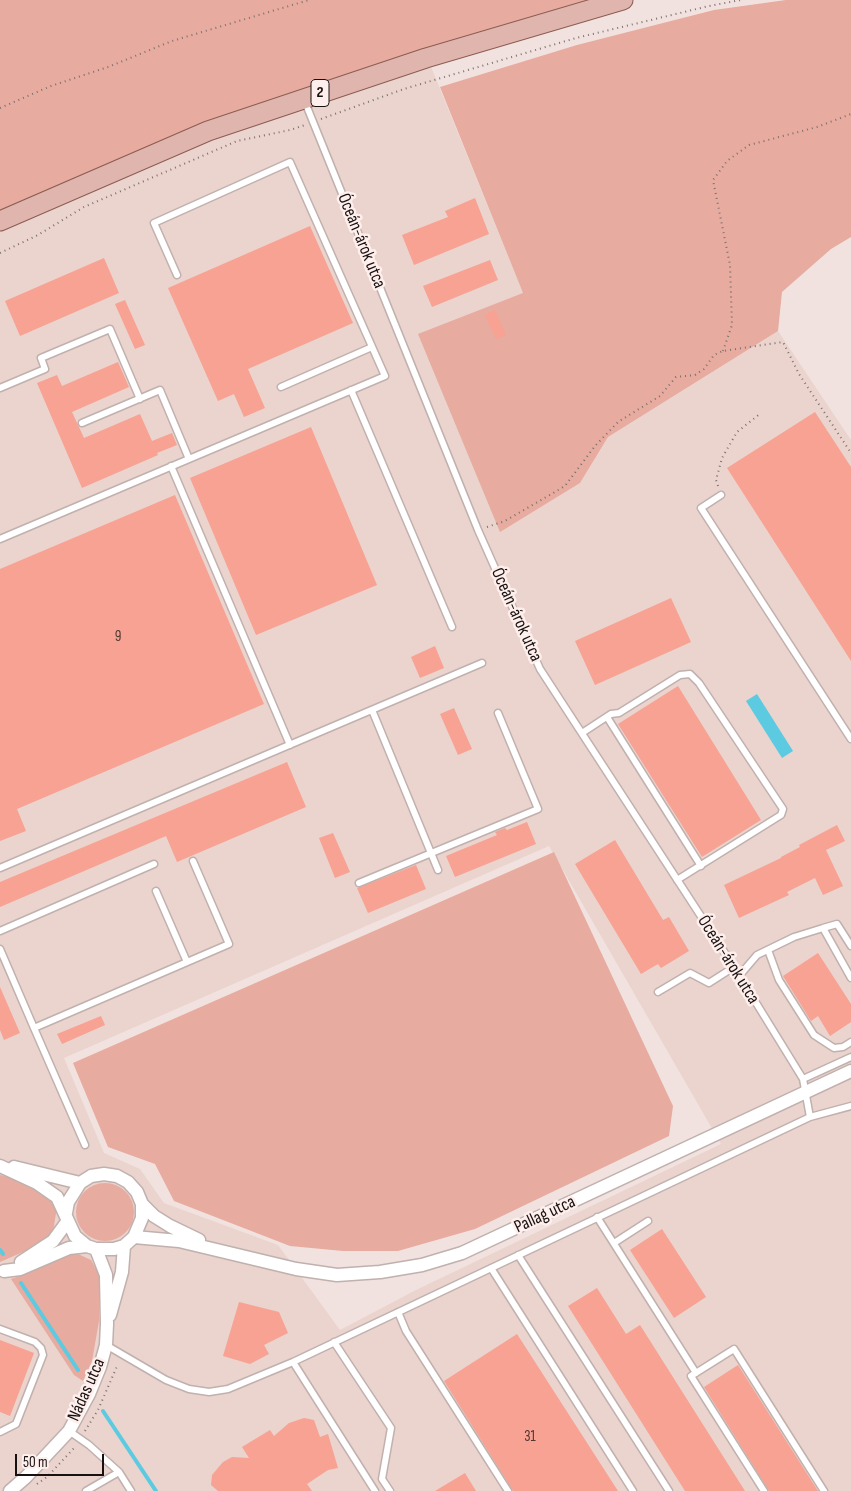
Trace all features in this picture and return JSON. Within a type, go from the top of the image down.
[{"type":"main road","name":"2","points":[[0,221],[208,131],[304,98],[550,20],[623,0]]},
{"type":"street","name":"Pallag utca","points":[[220,1249],[296,1269],[337,1275],[380,1272],[422,1265],[462,1253],[851,1071]]},
{"type":"street","points":[[0,1165],[80,1183]]},
{"type":"street","name":"Nádas utca","points":[[0,1165],[51,1192],[57,1198],[75,1236],[92,1248],[106,1275],[108,1324],[106,1345],[89,1394],[68,1431],[26,1477],[10,1491]]},
{"type":"street","points":[[104,1174],[117,1176],[128,1182],[137,1192],[142,1204],[142,1218],[134,1237],[124,1246],[114,1249],[69,1248],[20,1269],[2,1271],[27,1259],[53,1241],[67,1218],[68,1202],[80,1183],[91,1176],[104,1174]]},
{"type":"street","points":[[142,1204],[170,1226],[220,1249]]},
{"type":"street","points":[[134,1237],[179,1241],[220,1249]]},
{"type":"street","name":"Nádas utca","points":[[108,1324],[122,1272],[124,1246]]},
{"type":"lane","name":"Óceán-árok utca","points":[[304,98],[312,122],[478,530],[540,669],[734,967],[803,1079],[807,1092],[810,1117]]},
{"type":"lane","points":[[0,539],[385,376],[290,162],[154,223],[177,275]]},
{"type":"lane","points":[[0,388],[46,369],[41,358],[110,329],[140,399]]},
{"type":"lane","points":[[281,387],[372,347]]},
{"type":"lane","points":[[82,423],[160,390],[189,459]]},
{"type":"lane","points":[[351,390],[452,627]]},
{"type":"lane","points":[[171,466],[290,745]]},
{"type":"lane","points":[[721,495],[701,508],[851,739]]},
{"type":"lane","points":[[0,868],[482,663]]},
{"type":"lane","points":[[582,733],[607,717],[619,713],[680,675],[690,674],[699,683],[783,809],[781,815],[677,880]]},
{"type":"lane","points":[[372,710],[438,870]]},
{"type":"lane","points":[[359,883],[538,809],[498,713]]},
{"type":"lane","points":[[607,717],[700,866]]},
{"type":"lane","points":[[34,1028],[229,944],[193,861]]},
{"type":"lane","points":[[0,931],[154,864]]},
{"type":"lane","points":[[156,891],[187,962]]},
{"type":"lane","points":[[738,976],[757,955],[794,937],[837,924],[851,946]]},
{"type":"lane","points":[[823,928],[851,978]]},
{"type":"lane","points":[[0,949],[86,1145]]},
{"type":"lane","points":[[768,950],[779,980],[814,1034],[834,1048],[843,1047],[851,1042]]},
{"type":"lane","points":[[658,992],[690,973],[709,983],[734,967]]},
{"type":"lane","points":[[803,1079],[851,1057]]},
{"type":"lane","name":"Pallag utca","points":[[106,1345],[166,1380],[189,1389],[210,1392],[228,1389],[293,1362],[810,1117],[851,1106]]},
{"type":"lane","points":[[598,1217],[696,1373]]},
{"type":"lane","points":[[614,1243],[648,1221]]},
{"type":"lane","points":[[518,1255],[669,1491]]},
{"type":"lane","points":[[491,1268],[633,1491]]},
{"type":"lane","points":[[398,1312],[406,1331],[508,1491]]},
{"type":"lane","points":[[0,1329],[35,1342],[41,1348],[43,1355],[16,1424],[0,1432]]},
{"type":"lane","points":[[334,1342],[391,1428],[382,1478],[390,1491]]},
{"type":"lane","points":[[764,1491],[691,1376],[734,1349],[824,1491]]},
{"type":"lane","points":[[293,1362],[375,1491]]},
{"type":"lane","points":[[68,1431],[85,1442],[119,1472],[131,1491]]},
{"type":"lane","points":[[86,1491],[119,1472]]},
{"type":"path","points":[[0,108],[51,86],[108,67],[172,42],[309,0]]},
{"type":"path","points":[[0,253],[38,235],[84,207],[236,141],[290,130],[404,89],[576,38],[741,0]]},
{"type":"path","points":[[723,351],[732,325],[730,265],[713,180],[727,161],[749,145],[817,127],[851,114]]},
{"type":"path","points":[[478,530],[505,521],[565,486],[595,446],[618,422],[660,396],[676,377],[695,375],[704,369],[714,355],[723,351],[783,342],[799,374],[851,453]]},
{"type":"path","points":[[721,495],[716,480],[722,458],[737,432],[761,413]]},
{"type":"shaded area","points":[[0,0],[600,0],[551,13],[0,218]]},
{"type":"shaded area","points":[[786,0],[851,0],[851,237],[831,249],[782,292],[778,331],[608,437],[580,483],[500,532],[418,334],[523,293],[440,87],[577,45],[714,10]]},
{"type":"shaded area","points":[[425,52],[523,293],[500,531],[580,483],[608,437],[778,331],[851,440],[851,1491],[0,1491],[0,218]],"holes":[[[549,846],[721,1144],[416,1290],[340,1330],[278,1245],[164,1203],[140,1169],[104,1153],[64,1058]]]},
{"type":"shaded area","points":[[554,852],[673,1106],[669,1136],[475,1229],[398,1251],[343,1251],[290,1246],[174,1201],[155,1164],[108,1147],[73,1063]]},
{"type":"shaded area","points":[[0,1175],[27,1182],[46,1194],[57,1207],[53,1232],[39,1245],[0,1262]]},
{"type":"shaded area","points":[[99,1183],[111,1183],[126,1191],[134,1206],[134,1218],[126,1233],[111,1241],[99,1241],[84,1233],[76,1218],[76,1206],[84,1191]]},
{"type":"shaded area","points":[[78,1254],[91,1260],[99,1274],[99,1321],[92,1361],[83,1381],[74,1375],[11,1279],[34,1271],[61,1255]]},
{"type":"water","points":[[757,694],[793,751],[782,758],[746,701]]},
{"type":"building","points":[[475,198],[489,234],[414,265],[402,235],[448,217],[445,211]]},
{"type":"building","points":[[310,226],[353,323],[248,369],[265,408],[244,417],[234,394],[218,401],[168,288]]},
{"type":"building","points":[[104,258],[119,293],[20,336],[5,301]]},
{"type":"building","points":[[490,260],[498,280],[432,307],[423,286]]},
{"type":"building","points":[[125,300],[145,345],[135,349],[115,304]]},
{"type":"building","points":[[495,310],[506,335],[496,339],[485,315]]},
{"type":"building","points":[[118,362],[129,387],[72,412],[84,438],[140,414],[152,441],[172,433],[177,445],[82,488],[37,383],[57,375],[62,386]]},
{"type":"building","points":[[815,412],[851,467],[851,661],[727,468]]},
{"type":"building","points":[[311,427],[377,585],[256,635],[190,478]]},
{"type":"building","points":[[175,495],[264,704],[17,809],[26,831],[0,841],[0,569]]},
{"type":"building","points":[[671,598],[691,642],[595,685],[575,641]]},
{"type":"building","points":[[435,646],[444,668],[420,678],[411,657]]},
{"type":"building","points":[[678,686],[761,820],[702,857],[618,724]]},
{"type":"building","points":[[454,708],[472,749],[458,755],[440,714]]},
{"type":"building","points":[[287,762],[306,807],[177,862],[166,836],[0,907],[0,882]]},
{"type":"building","points":[[527,822],[536,844],[455,877],[446,856],[497,835],[495,832],[505,828],[507,830]]},
{"type":"building","points":[[837,825],[845,841],[826,850],[843,886],[823,895],[815,878],[787,892],[789,895],[739,918],[724,885],[781,858],[800,847],[799,845]]},
{"type":"building","points":[[333,833],[350,872],[335,878],[319,838]]},
{"type":"building","points":[[615,840],[663,920],[669,917],[689,951],[661,968],[658,964],[641,974],[575,864]]},
{"type":"building","points":[[416,865],[426,889],[368,913],[357,888]]},
{"type":"building","points":[[818,953],[851,1004],[851,1022],[830,1036],[818,1016],[811,1021],[783,976]]},
{"type":"building","points":[[0,987],[20,1033],[4,1040],[0,1030]]},
{"type":"building","points":[[101,1016],[105,1025],[62,1044],[57,1034]]},
{"type":"building","points":[[662,1229],[706,1297],[674,1318],[630,1250]]},
{"type":"building","points":[[597,1288],[626,1334],[640,1325],[745,1491],[685,1491],[568,1306]]},
{"type":"building","points":[[239,1302],[279,1312],[288,1333],[264,1345],[269,1354],[250,1364],[223,1356]]},
{"type":"building","points":[[517,1334],[618,1491],[513,1491],[444,1381]]},
{"type":"building","points":[[0,1340],[34,1353],[10,1416],[0,1412]]},
{"type":"building","points":[[738,1365],[818,1491],[769,1491],[704,1387]]},
{"type":"building","points":[[304,1418],[314,1420],[320,1437],[328,1434],[338,1468],[328,1470],[307,1484],[312,1491],[218,1491],[211,1485],[212,1475],[223,1462],[232,1457],[249,1458],[242,1447],[270,1430],[274,1436],[289,1423]]},
{"type":"building","points":[[465,1473],[476,1491],[435,1491]]},
{"type":"waterway","points":[[0,1250],[3,1254]]},
{"type":"waterway","points":[[21,1283],[78,1370]]},
{"type":"waterway","points":[[103,1411],[156,1491]]}]
